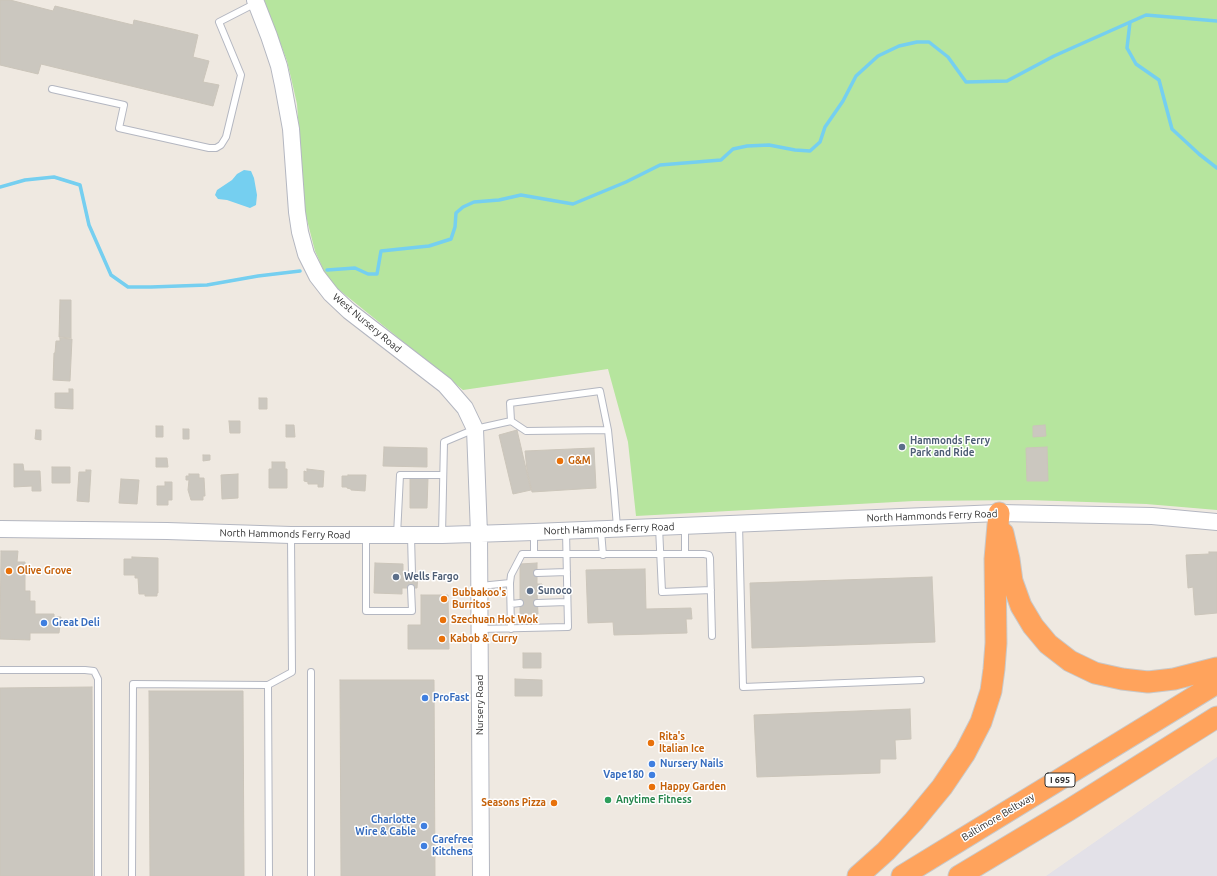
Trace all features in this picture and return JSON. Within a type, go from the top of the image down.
[{"type":"highway","points":[[998,513],[1009,558],[1012,581],[1021,606],[1033,626],[1048,644],[1070,661],[1095,672],[1122,679],[1148,682],[1174,679],[1217,668]]},
{"type":"highway","points":[[858,876],[886,851],[942,787],[965,753],[981,722],[991,691],[994,669],[996,643],[995,559],[998,513]]},
{"type":"highway","name":"Baltimore Beltway","points":[[902,876],[1217,683]]},
{"type":"highway","points":[[959,876],[1069,810],[1217,716]]},
{"type":"highway","points":[[977,876],[1069,810]]},
{"type":"main road","name":"West Nursery Road","points":[[255,1],[276,58],[283,85],[291,129],[298,219],[306,254],[314,270],[332,294],[350,311],[445,385],[465,408],[475,429],[480,534]]},
{"type":"main road","name":"North Hammonds Ferry Road","points":[[0,529],[167,531],[291,535],[442,535],[659,528],[998,513],[1152,516],[1217,522]]},
{"type":"main road","name":"Nursery Road","points":[[480,534],[481,876]]},
{"type":"lane","points":[[52,88],[124,105],[119,128],[209,148],[216,148],[221,145],[226,138],[241,75],[219,22],[255,1]]},
{"type":"lane","points":[[511,421],[510,403],[600,391],[608,430],[614,490],[609,529],[603,555]]},
{"type":"lane","points":[[442,535],[444,442],[475,429],[511,421],[526,431],[608,430]]},
{"type":"lane","points":[[412,574],[404,535],[400,475],[443,475]]},
{"type":"lane","points":[[739,524],[743,687],[921,680]]},
{"type":"lane","points":[[685,526],[685,554]]},
{"type":"lane","points":[[659,528],[662,592],[711,590]]},
{"type":"lane","points":[[480,629],[568,627],[566,531]]},
{"type":"lane","points":[[534,532],[534,554]]},
{"type":"lane","points":[[132,876],[133,684],[268,684],[292,672],[291,535]]},
{"type":"lane","points":[[366,535],[366,611],[412,611],[411,588]]},
{"type":"lane","points":[[511,629],[511,575],[522,554],[704,554],[709,555],[710,558],[712,636]]},
{"type":"lane","points":[[537,573],[567,572]]},
{"type":"lane","points":[[511,575],[520,574]]},
{"type":"lane","points":[[480,586],[510,584]]},
{"type":"lane","points":[[537,603],[567,602]]},
{"type":"lane","points":[[511,604],[520,603]]},
{"type":"lane","points":[[0,670],[85,670],[94,672],[98,679],[98,876]]},
{"type":"lane","points":[[311,672],[311,876]]},
{"type":"lane","points":[[268,684],[269,876]]},
{"type":"shaded area","points":[[1217,757],[1217,876],[1046,876]]},
{"type":"green space","points":[[264,0],[1217,0],[1217,510],[1146,504],[1028,500],[914,501],[636,516],[628,442],[608,369],[463,390],[338,289],[325,273],[315,251],[305,212],[297,104],[287,61]]},
{"type":"water","points":[[244,170],[251,171],[254,178],[257,195],[256,205],[250,208],[227,200],[218,199],[215,195],[217,190]]},
{"type":"building","points":[[0,0],[10,0],[53,11],[55,6],[133,25],[134,20],[198,35],[193,57],[209,61],[203,82],[219,85],[213,106],[41,64],[38,74],[0,65]]},
{"type":"building","points":[[60,300],[71,300],[71,338],[59,337]]},
{"type":"building","points":[[60,338],[72,339],[70,381],[53,380],[56,341],[60,341]]},
{"type":"building","points":[[69,389],[73,389],[73,409],[55,408],[55,393],[69,393]]},
{"type":"building","points":[[259,398],[267,398],[267,409],[259,409]]},
{"type":"building","points":[[229,421],[240,421],[240,433],[230,433]]},
{"type":"building","points":[[286,425],[294,425],[295,437],[286,437]]},
{"type":"building","points":[[1045,425],[1046,436],[1033,437],[1033,426]]},
{"type":"building","points":[[156,426],[163,426],[163,437],[156,437]]},
{"type":"building","points":[[183,429],[189,429],[189,439],[183,439]]},
{"type":"building","points":[[36,430],[41,430],[41,440],[35,439]]},
{"type":"building","points":[[517,430],[531,490],[513,494],[499,435]]},
{"type":"building","points":[[384,447],[427,448],[427,467],[383,466]]},
{"type":"building","points":[[1047,447],[1048,481],[1027,481],[1026,448]]},
{"type":"building","name":"G&M","points":[[594,448],[596,488],[532,492],[527,470],[525,451]]},
{"type":"building","points":[[203,455],[210,455],[210,460],[203,461]]},
{"type":"building","points":[[156,458],[167,458],[168,467],[156,467]]},
{"type":"building","points":[[272,462],[285,462],[285,469],[287,469],[287,488],[269,488],[269,469],[272,469]]},
{"type":"building","points":[[14,464],[23,464],[24,471],[40,471],[41,491],[32,491],[32,486],[14,487]]},
{"type":"building","points":[[52,467],[70,467],[70,483],[52,483]]},
{"type":"building","points":[[307,469],[324,471],[323,487],[318,487],[318,484],[308,484],[308,482],[304,481],[304,471],[307,472]]},
{"type":"building","points":[[86,470],[91,470],[89,502],[77,501],[79,472],[86,472]]},
{"type":"building","points":[[189,474],[199,474],[199,478],[204,478],[205,496],[203,496],[203,500],[191,500],[188,490],[189,480],[186,480],[186,476],[189,476]]},
{"type":"building","points":[[238,474],[238,498],[222,499],[221,475]]},
{"type":"building","points":[[366,475],[365,491],[351,490],[347,487],[342,487],[342,476]]},
{"type":"building","points":[[410,478],[428,478],[427,508],[410,508]]},
{"type":"building","points":[[121,479],[139,480],[137,504],[119,503]]},
{"type":"building","points":[[165,482],[172,482],[172,500],[168,500],[168,505],[157,505],[157,486],[165,486]]},
{"type":"building","points":[[1,551],[18,551],[17,562],[25,562],[25,591],[30,591],[30,601],[35,601],[35,614],[54,614],[54,617],[61,617],[59,633],[30,633],[30,640],[0,639]]},
{"type":"building","points":[[1209,552],[1217,552],[1217,613],[1195,615],[1193,587],[1188,588],[1186,555],[1209,554]]},
{"type":"building","points":[[132,557],[158,558],[157,596],[145,596],[145,594],[139,594],[138,578],[135,578],[135,575],[124,575],[124,559],[132,559]]},
{"type":"building","name":"Wells Fargo","points":[[375,563],[403,564],[403,574],[418,574],[417,588],[402,588],[402,594],[374,593]]},
{"type":"building","points":[[537,563],[537,584],[542,584],[542,593],[537,593],[538,614],[520,614],[520,564]]},
{"type":"building","points":[[645,569],[646,609],[691,608],[692,619],[686,619],[687,633],[614,635],[613,622],[588,623],[586,570]]},
{"type":"building","points":[[932,577],[935,642],[752,648],[750,583]]},
{"type":"building","points":[[421,595],[448,595],[449,649],[408,649],[408,625],[421,625]]},
{"type":"building","points":[[523,653],[541,653],[541,668],[523,668]]},
{"type":"building","points":[[515,679],[542,680],[542,696],[515,696]]},
{"type":"building","points":[[340,680],[434,680],[435,876],[341,876]]},
{"type":"building","points":[[92,687],[93,876],[0,876],[0,688]]},
{"type":"building","points":[[149,691],[243,691],[244,876],[150,876]]},
{"type":"building","points":[[910,709],[911,739],[895,740],[896,759],[880,759],[880,773],[757,777],[754,715]]},
{"type":"waterway","points":[[327,270],[355,268],[368,274],[377,274],[381,251],[429,246],[451,239],[455,227],[456,213],[463,207],[474,202],[499,200],[521,195],[573,204],[626,182],[660,165],[721,160],[733,149],[747,146],[769,145],[810,151],[820,142],[825,127],[843,101],[856,76],[878,56],[899,46],[917,42],[929,42],[948,57],[966,82],[1007,81],[1054,56],[1146,15],[1217,21]]},
{"type":"waterway","points":[[1130,22],[1127,48],[1136,64],[1159,80],[1172,129],[1199,154],[1217,168]]},
{"type":"waterway","points":[[0,187],[25,180],[54,177],[80,185],[89,225],[111,275],[128,287],[207,285],[258,276],[300,271]]},
{"type":"place","name":"Hammonds Ferry Park and Ride","points":[[902,447]]},
{"type":"place","name":"G&M","points":[[560,461]]},
{"type":"place","name":"Olive Grove","points":[[9,571]]},
{"type":"place","name":"Wells Fargo","points":[[396,577]]},
{"type":"place","name":"Sunoco","points":[[530,591]]},
{"type":"place","name":"Bubbakoo's Burritos","points":[[444,599]]},
{"type":"place","name":"Szechuan Hot Wok","points":[[443,620]]},
{"type":"place","name":"Great Deli","points":[[44,623]]},
{"type":"place","name":"Kabob & Curry","points":[[442,639]]},
{"type":"place","name":"ProFast","points":[[425,698]]},
{"type":"place","name":"Rita's Italian Ice","points":[[651,743]]},
{"type":"place","name":"Nursery Nails","points":[[652,764]]},
{"type":"place","name":"Vape180","points":[[652,775]]},
{"type":"place","name":"Happy Garden","points":[[652,787]]},
{"type":"place","name":"Anytime Fitness","points":[[608,800]]},
{"type":"place","name":"Seasons Pizza","points":[[554,803]]},
{"type":"place","name":"Charlotte Wire & Cable","points":[[424,826]]},
{"type":"place","name":"Carefree Kitchens","points":[[424,846]]}]
